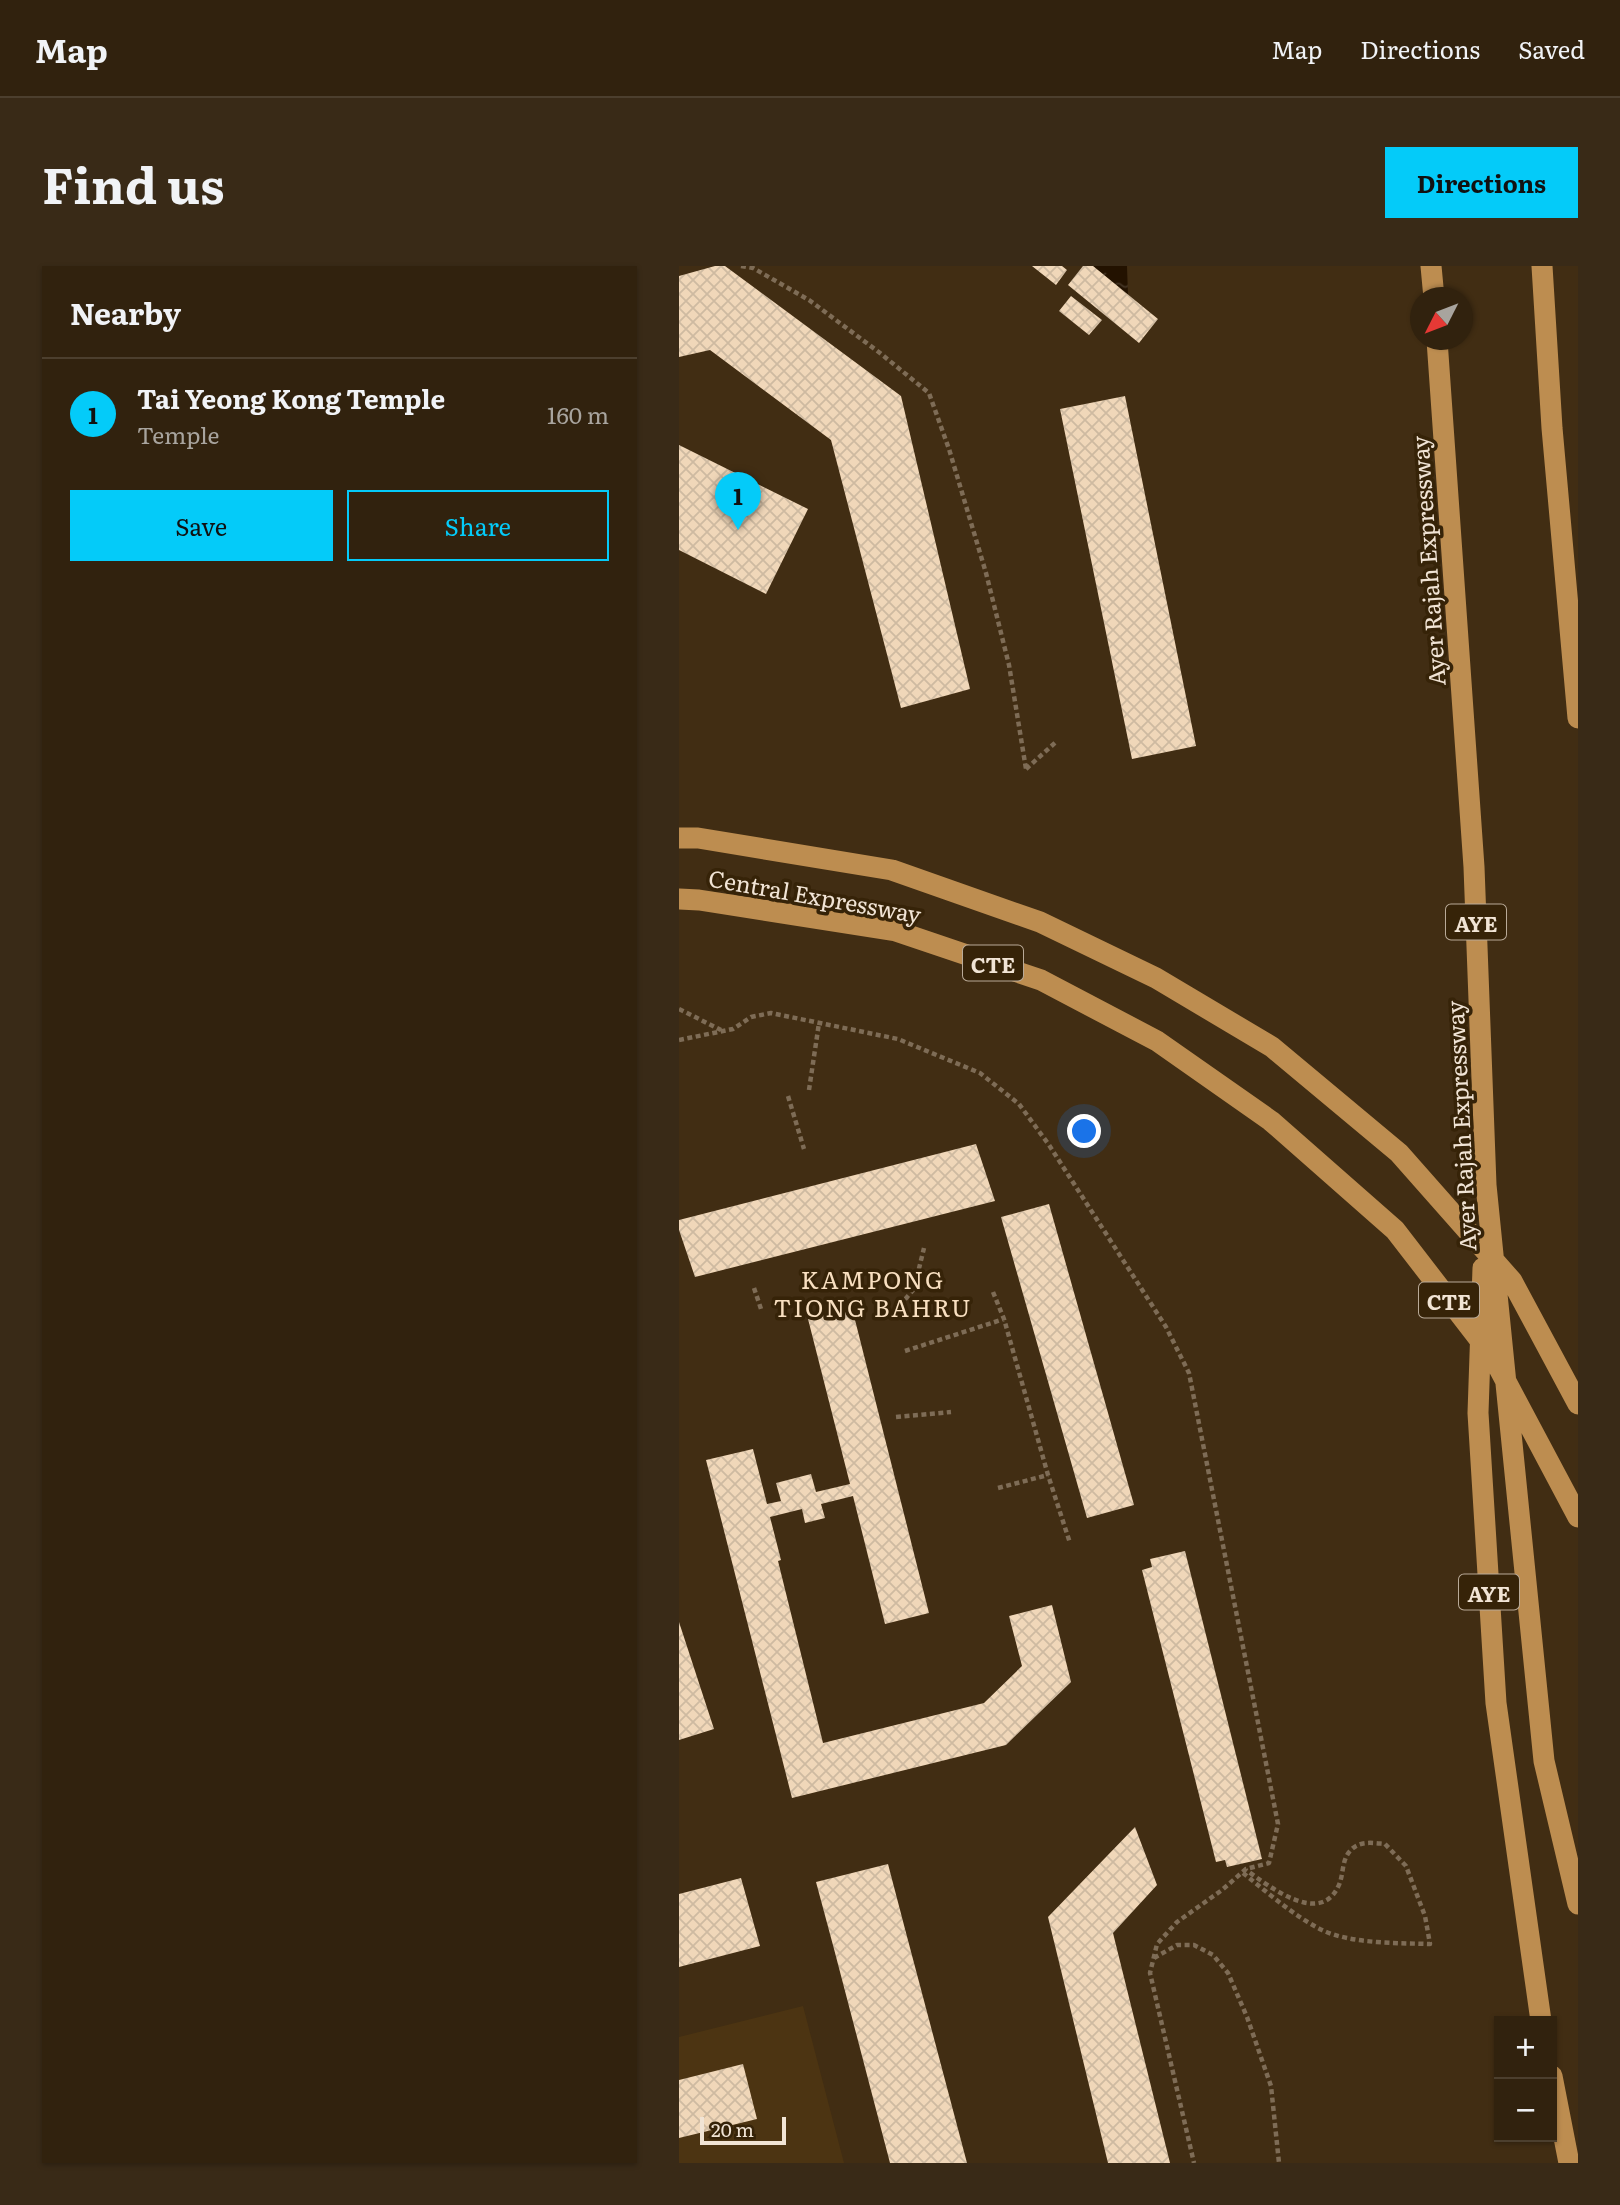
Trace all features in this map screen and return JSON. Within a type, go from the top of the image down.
[{"type":"highway","points":[[1431,266],[1433,287]]},
{"type":"highway","points":[[1542,266],[1552,428],[1578,718]]},
{"type":"highway","name":"Ayer Rajah Expressway","points":[[1438,350],[1474,867],[1486,1185],[1544,1761],[1578,1905]]},
{"type":"highway","name":"Central Expressway","points":[[679,838],[698,838],[892,870],[1040,922],[1156,978],[1272,1046],[1398,1153],[1512,1281],[1578,1404]]},
{"type":"highway","name":"Central Expressway","points":[[679,899],[896,931],[1041,980],[1157,1041],[1271,1121],[1395,1230],[1493,1357],[1578,1517]]},
{"type":"highway","name":"AYE","points":[[1486,1185],[1478,1413],[1496,1703],[1540,2016]]},
{"type":"highway","points":[[1553,2079],[1569,2163]]},
{"type":"path","points":[[741,266],[753,268],[809,300],[929,393],[949,449],[986,573],[1009,665],[1026,769],[1057,741]]},
{"type":"path","points":[[679,1009],[722,1031]]},
{"type":"path","points":[[679,1040],[733,1029],[751,1017],[771,1013],[898,1039],[980,1073],[1019,1104],[1049,1144],[1166,1327],[1189,1373],[1278,1824],[1269,1863],[1244,1871],[1177,1922],[1157,1944],[1153,1959],[1150,1973],[1194,2163]]},
{"type":"path","points":[[809,1090],[820,1023]]},
{"type":"path","points":[[788,1096],[804,1149]]},
{"type":"path","points":[[894,1312],[914,1289],[924,1248]]},
{"type":"path","points":[[754,1288],[761,1309]]},
{"type":"path","points":[[993,1292],[1004,1319],[1070,1542]]},
{"type":"path","points":[[905,1350],[1004,1319]]},
{"type":"path","points":[[896,1417],[951,1412]]},
{"type":"path","points":[[998,1488],[1048,1475]]},
{"type":"path","points":[[1363,1842],[1385,1844],[1406,1866],[1425,1916],[1430,1944],[1373,1942],[1324,1931],[1284,1905],[1244,1871],[1297,1901],[1314,1905],[1329,1899],[1339,1886],[1350,1850],[1363,1842]]},
{"type":"path","points":[[1153,1959],[1177,1945],[1194,1945],[1213,1955],[1228,1973],[1247,2017],[1271,2087],[1279,2163]]},
{"type":"shaded area","points":[[803,2006],[844,2163],[679,2163],[679,2037]]},
{"type":"water","points":[[1093,266],[1127,266],[1128,295]]},
{"type":"building","points":[[715,266],[725,266],[901,396],[970,689],[901,708],[831,440],[710,350],[679,357],[679,276]]},
{"type":"building","points":[[1032,266],[1062,266],[1067,270],[1056,285]]},
{"type":"building","points":[[1083,266],[1093,266],[1158,319],[1139,343],[1068,285]]},
{"type":"building","points":[[1071,296],[1102,320],[1089,335],[1059,311]]},
{"type":"building","points":[[1125,396],[1196,746],[1132,759],[1060,409]]},
{"type":"building","points":[[679,445],[808,509],[766,594],[679,550]]},
{"type":"building","points":[[976,1144],[995,1201],[695,1277],[679,1230],[679,1220]]},
{"type":"building","points":[[1049,1204],[1134,1505],[1087,1518],[1001,1217]]},
{"type":"building","points":[[852,1308],[929,1613],[885,1624],[853,1496],[821,1504],[825,1518],[805,1523],[802,1509],[770,1517],[781,1560],[778,1561],[823,1743],[984,1703],[1022,1666],[1009,1616],[1052,1605],[1071,1682],[1006,1745],[792,1798],[706,1460],[753,1449],[767,1504],[781,1501],[776,1483],[811,1474],[816,1492],[850,1484],[808,1319]]},
{"type":"building","points":[[1185,1551],[1262,1859],[1227,1867],[1225,1860],[1216,1862],[1142,1570],[1152,1567],[1150,1559]]},
{"type":"building","points":[[679,1622],[714,1729],[679,1740]]},
{"type":"building","points":[[1135,1827],[1157,1885],[1113,1933],[1170,2163],[1108,2163],[1048,1917]]},
{"type":"building","points":[[888,1864],[967,2163],[890,2163],[816,1882]]},
{"type":"building","points":[[741,1878],[760,1946],[679,1967],[679,1894]]},
{"type":"building","points":[[743,2064],[757,2119],[679,2138],[679,2080]]},
{"type":"place","name":"Tai Yeong Kong Temple","points":[[738,530]]},
{"type":"district","name":"KAMPONG TIONG BAHRU","points":[[873,1292]]}]
